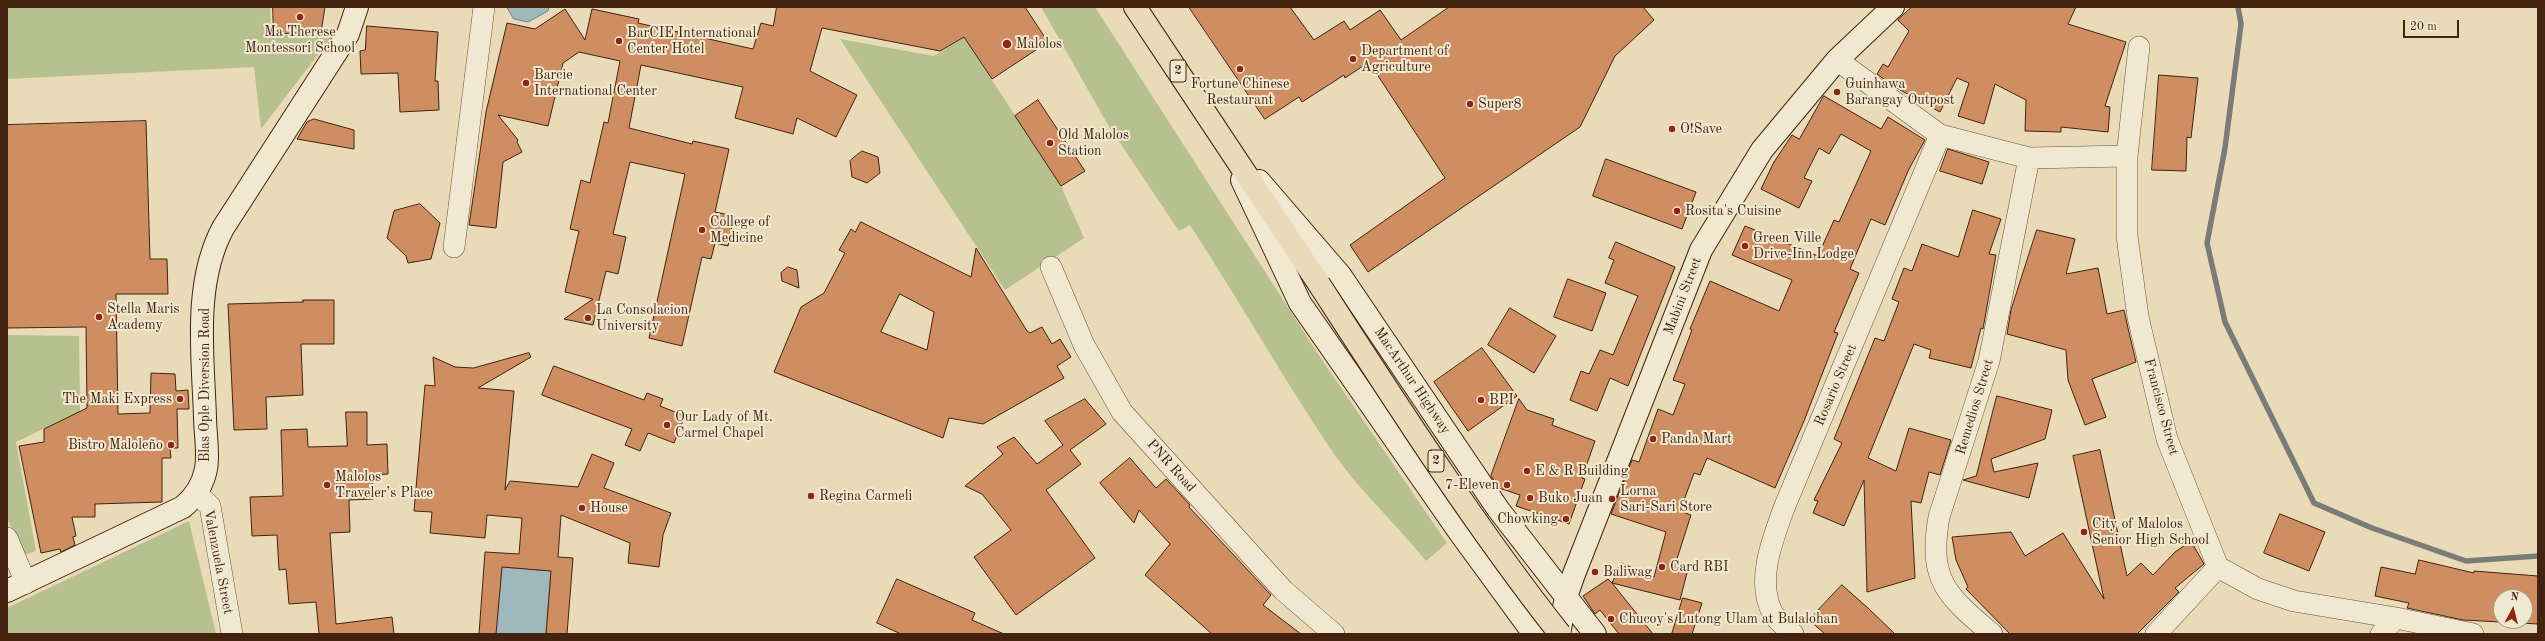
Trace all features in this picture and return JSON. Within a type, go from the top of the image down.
[{"type":"highway","name":"MacArthur Highway","points":[[1135,7],[1319,284],[1367,360],[1510,571],[1559,634]]},
{"type":"main road","name":"Blas Ople Diversion Road","points":[[7,592],[183,506],[196,493],[206,468],[202,346],[206,277],[211,256],[223,228],[348,34],[357,7]]},
{"type":"main road","name":"Mabini Street","points":[[1559,634],[1566,597],[1701,250],[1762,150],[1837,60],[1893,7]]},
{"type":"main road","name":"MacArthur Highway","points":[[1220,136],[1340,274],[1498,509],[1595,634]]},
{"type":"main road","name":"MacArthur Highway","points":[[1220,136],[1300,302],[1460,533],[1534,634]]},
{"type":"street","points":[[454,247],[484,7]]},
{"type":"street","name":"Francisco Street","points":[[2139,47],[2127,156],[2127,236],[2138,317],[2167,439],[2218,567]]},
{"type":"street","points":[[1837,60],[1940,135],[2029,158],[2127,156]]},
{"type":"street","name":"Rosario Street","points":[[1793,634],[1772,612],[1766,587],[1770,549],[1784,508],[1940,135]]},
{"type":"street","name":"Remedios Street","points":[[1992,634],[1961,608],[1945,589],[1936,567],[1934,542],[1942,505],[1961,455],[1989,361],[2029,158]]},
{"type":"street","name":"PNR Road","points":[[1051,267],[1084,345],[1122,412],[1283,590],[1334,634]]},
{"type":"street","name":"Valenzuela Street","points":[[196,493],[210,506],[232,634]]},
{"type":"street","points":[[7,538],[26,582]]},
{"type":"street","points":[[2156,634],[2218,567],[2258,589],[2294,602],[2396,618],[2473,634]]},
{"type":"street","points":[[2381,634],[2396,618]]},
{"type":"green space","points":[[7,7],[270,7],[271,35],[333,35],[261,129],[254,67],[7,79]]},
{"type":"green space","points":[[1041,7],[1095,7],[1316,351],[1447,543],[1426,561],[1339,461],[1190,225],[1179,231],[1108,125]]},
{"type":"green space","points":[[964,37],[1061,186],[1084,238],[1005,290],[840,39],[934,56]]},
{"type":"green space","points":[[7,335],[79,336],[80,411],[16,442],[36,551],[24,555],[7,518]]},
{"type":"green space","points":[[189,521],[216,634],[7,634],[7,608]]},
{"type":"water","points":[[507,7],[549,7],[548,11],[528,22],[514,19]]},
{"type":"water","points":[[502,567],[551,571],[546,634],[496,634]]},
{"type":"building","name":"Ma Therese Montessori School","points":[[273,7],[325,7],[321,32],[274,34]]},
{"type":"building","points":[[777,7],[1025,7],[1048,42],[992,79],[964,37],[940,51],[822,28],[810,71],[857,95],[836,137],[797,118],[793,134],[735,118],[743,87],[641,65],[629,128],[692,144],[693,141],[729,149],[715,212],[734,216],[728,246],[715,243],[711,259],[702,257],[682,346],[649,338],[685,174],[630,162],[613,234],[626,237],[618,274],[606,271],[593,325],[564,319],[593,299],[565,292],[579,231],[570,229],[581,180],[590,183],[604,122],[608,123],[620,61],[579,52],[563,63],[548,126],[498,115],[518,140],[517,142],[522,152],[503,162],[496,228],[469,225],[486,112],[507,23],[535,29],[565,9],[585,40],[592,9],[639,19],[638,23],[753,49],[761,23],[773,26]]},
{"type":"building","points":[[1189,7],[1290,7],[1314,40],[1344,21],[1350,30],[1380,10],[1401,40],[1449,7],[1643,7],[1654,20],[1615,56],[1580,127],[1368,272],[1350,245],[1445,178],[1369,62],[1345,78],[1344,75],[1302,102],[1299,97],[1265,119]]},
{"type":"building","points":[[1912,7],[2076,7],[2068,24],[2126,42],[2105,106],[2110,107],[2108,132],[2061,127],[2061,132],[2025,131],[2026,100],[1995,84],[1984,124],[1958,116],[1969,83],[1957,78],[1940,112],[1893,86],[1877,74],[1883,64],[1888,67],[1909,31],[1898,20]]},
{"type":"building","points":[[367,26],[438,32],[435,81],[438,81],[439,110],[400,112],[398,73],[361,74],[360,51],[365,50]]},
{"type":"building","points":[[2159,75],[2198,78],[2191,138],[2187,137],[2186,171],[2152,170]]},
{"type":"building","points":[[1824,96],[1881,129],[1888,117],[1925,140],[1909,169],[1885,225],[1871,219],[1850,269],[1859,273],[1834,332],[1838,333],[1804,421],[1775,488],[1707,458],[1700,475],[1694,473],[1680,511],[1691,515],[1676,562],[1689,565],[1680,600],[1612,583],[1621,563],[1654,577],[1666,532],[1611,514],[1632,460],[1639,462],[1658,409],[1673,415],[1685,384],[1673,380],[1692,330],[1690,329],[1710,281],[1779,311],[1792,280],[1732,255],[1745,226],[1818,256],[1834,220],[1839,222],[1871,151],[1841,134],[1829,154],[1819,148],[1804,178],[1812,181],[1799,208],[1761,189],[1774,162],[1792,135],[1799,139]]},
{"type":"building","name":"Old Malolos Station","points":[[1038,100],[1085,171],[1061,186],[1015,116]]},
{"type":"building","points":[[314,119],[354,130],[354,149],[297,139],[307,122]]},
{"type":"building","points":[[146,121],[150,259],[167,259],[168,294],[116,294],[118,414],[150,413],[151,373],[175,374],[176,391],[188,390],[189,409],[177,409],[178,448],[170,448],[171,458],[162,458],[162,502],[95,504],[95,517],[72,517],[76,536],[73,537],[75,545],[61,552],[60,549],[41,553],[19,446],[44,442],[44,429],[87,408],[86,327],[7,328],[7,125]]},
{"type":"building","points":[[1948,149],[1989,162],[1982,184],[1940,171]]},
{"type":"building","points":[[862,151],[878,157],[880,173],[867,183],[852,177],[850,161]]},
{"type":"building","points":[[1606,159],[1696,192],[1682,229],[1593,196]]},
{"type":"building","points":[[420,204],[440,223],[431,259],[408,263],[406,256],[387,238],[394,211]]},
{"type":"building","points":[[1973,210],[2001,219],[1989,254],[1996,255],[1983,329],[1981,328],[1971,368],[1929,358],[1931,350],[1914,344],[1868,458],[1896,471],[1909,428],[1951,440],[1940,475],[1929,472],[1921,503],[1911,501],[1915,578],[1867,592],[1864,480],[1844,526],[1813,513],[1818,501],[1814,500],[1842,443],[1834,439],[1875,338],[1884,341],[1899,302],[1892,299],[1904,268],[1912,271],[1922,244],[1958,257]]},
{"type":"building","points":[[861,222],[971,277],[976,248],[1027,331],[1030,333],[1042,327],[1052,344],[1060,339],[1071,357],[1057,366],[1064,378],[983,424],[949,418],[943,438],[774,372],[801,307],[824,293],[845,253],[839,250],[851,229],[855,232]],"holes":[[[900,294],[934,312],[927,350],[881,332]]]},
{"type":"building","points":[[2037,230],[2075,239],[2066,274],[2098,268],[2107,314],[2124,310],[2136,362],[2092,379],[2106,417],[2085,425],[2068,380],[2066,350],[2007,334],[2011,310]]},
{"type":"building","points":[[1616,242],[1675,267],[1628,386],[1610,378],[1597,411],[1570,400],[1581,371],[1589,374],[1600,350],[1613,355],[1638,296],[1605,283],[1614,260],[1609,258]]},
{"type":"building","points":[[788,267],[797,270],[799,288],[782,281],[781,273]]},
{"type":"building","points":[[1568,279],[1606,293],[1592,331],[1554,317]]},
{"type":"building","points":[[303,300],[334,300],[334,344],[301,344],[303,395],[266,397],[267,429],[234,430],[228,304],[303,302]]},
{"type":"building","points":[[1510,308],[1556,336],[1534,373],[1488,345]]},
{"type":"building","points":[[1482,348],[1517,396],[1468,431],[1434,382]]},
{"type":"building","points":[[529,353],[531,357],[478,388],[514,391],[505,490],[510,481],[578,487],[592,454],[614,463],[604,488],[671,513],[663,535],[659,567],[628,563],[630,543],[561,515],[558,557],[573,558],[567,634],[546,634],[551,571],[502,567],[496,634],[479,634],[485,552],[519,554],[522,518],[487,515],[485,538],[430,533],[432,512],[414,511],[425,385],[435,386],[433,357],[455,367],[473,368]]},
{"type":"building","points":[[554,366],[644,400],[647,393],[663,399],[660,406],[685,416],[674,443],[648,433],[640,451],[625,445],[632,429],[542,395]]},
{"type":"building","points":[[1997,396],[2052,410],[2045,439],[1991,459],[1994,472],[2038,463],[2029,498],[1963,480],[1976,476]]},
{"type":"building","points":[[1085,399],[1106,424],[1070,450],[1081,464],[1046,490],[1095,558],[1016,615],[974,557],[1011,530],[982,494],[965,486],[1003,454],[997,447],[1014,437],[1037,464],[1063,445],[1045,421]]},
{"type":"building","name":"E & R Building","points":[[1519,399],[1527,410],[1554,419],[1552,425],[1595,441],[1582,478],[1585,479],[1569,524],[1516,506],[1520,495],[1499,488],[1491,476]]},
{"type":"building","name":"Malolos Traveler’s Place","points":[[346,412],[367,412],[367,445],[387,444],[388,474],[372,475],[373,499],[349,500],[350,532],[330,533],[336,624],[392,617],[394,634],[319,634],[316,602],[289,604],[286,569],[279,570],[277,535],[252,536],[250,497],[283,496],[281,430],[307,429],[308,447],[347,446]]},
{"type":"building","points":[[2100,450],[2127,576],[2141,563],[2153,575],[2175,552],[2191,541],[2204,564],[2175,588],[2179,592],[2137,634],[2010,634],[1966,589],[1968,587],[1956,560],[1952,537],[2011,532],[2025,556],[2063,533],[2104,599],[2073,456]]},
{"type":"building","points":[[1130,458],[1156,488],[1166,479],[1190,505],[1189,507],[1271,595],[1263,605],[1301,634],[1212,634],[1145,575],[1170,544],[1139,510],[1134,523],[1100,483]]},
{"type":"building","points":[[2280,514],[2325,532],[2309,571],[2264,553]]},
{"type":"building","points":[[2419,560],[2474,573],[2474,571],[2538,576],[2538,624],[2533,624],[2533,589],[2493,589],[2493,622],[2463,620],[2407,608],[2409,603],[2375,596],[2381,567],[2415,574]]},
{"type":"building","points":[[897,579],[975,613],[972,620],[1004,634],[901,634],[877,623]]},
{"type":"building","points":[[1608,579],[1653,634],[1619,634],[1600,610],[1595,614],[1583,596]]},
{"type":"building","points":[[1842,585],[1895,634],[1825,634],[1809,620]]},
{"type":"building","points":[[1683,598],[1702,603],[1692,634],[1672,634]]},
{"type":"waterway","points":[[2238,7],[2241,24],[2225,148],[2207,243],[2225,322],[2314,503],[2372,528],[2466,561],[2538,556]]},
{"type":"place","name":"Ma Therese Montessori School","points":[[300,17]]},
{"type":"place","name":"BarCIE International Center Hotel","points":[[619,41]]},
{"type":"place","name":"Malolos","points":[[1007,44]]},
{"type":"place","name":"Department of Agriculture","points":[[1353,59]]},
{"type":"place","name":"Fortune Chinese Restaurant","points":[[1240,69]]},
{"type":"place","name":"Barcie International Center","points":[[526,83]]},
{"type":"place","name":"Guinhawa Barangay Outpost","points":[[1837,92]]},
{"type":"place","name":"Super8","points":[[1470,104]]},
{"type":"place","name":"O!Save","points":[[1672,129]]},
{"type":"place","name":"Old Malolos Station","points":[[1050,143]]},
{"type":"place","name":"Rosita's Cuisine","points":[[1677,211]]},
{"type":"place","name":"College of Medicine","points":[[702,230]]},
{"type":"place","name":"Green Ville Drive-Inn Lodge","points":[[1745,246]]},
{"type":"place","name":"Stella Maris Academy","points":[[99,317]]},
{"type":"place","name":"La Consolacion University","points":[[588,318]]},
{"type":"place","name":"The Maki Express","points":[[180,399]]},
{"type":"place","name":"BPI","points":[[1481,400]]},
{"type":"place","name":"Our Lady of Mt. Carmel Chapel","points":[[667,425]]},
{"type":"place","name":"Panda Mart","points":[[1653,439]]},
{"type":"place","name":"Bistro Maloleño","points":[[171,445]]},
{"type":"place","name":"E & R Building","points":[[1527,471]]},
{"type":"place","name":"Malolos Traveler’s Place","points":[[327,485]]},
{"type":"place","name":"7-Eleven","points":[[1507,485]]},
{"type":"place","name":"Regina Carmeli","points":[[811,496]]},
{"type":"place","name":"Buko Juan","points":[[1530,498]]},
{"type":"place","name":"Lorna Sari-Sari Store","points":[[1612,499]]},
{"type":"place","name":"House","points":[[582,508]]},
{"type":"place","name":"Chowking","points":[[1566,519]]},
{"type":"place","name":"City of Malolos Senior High School","points":[[2084,532]]},
{"type":"place","name":"Card RBI","points":[[1662,567]]},
{"type":"place","name":"Baliwag","points":[[1595,572]]},
{"type":"place","name":"Chucoy's Lutong Ulam at Bulalohan","points":[[1611,619]]}]
